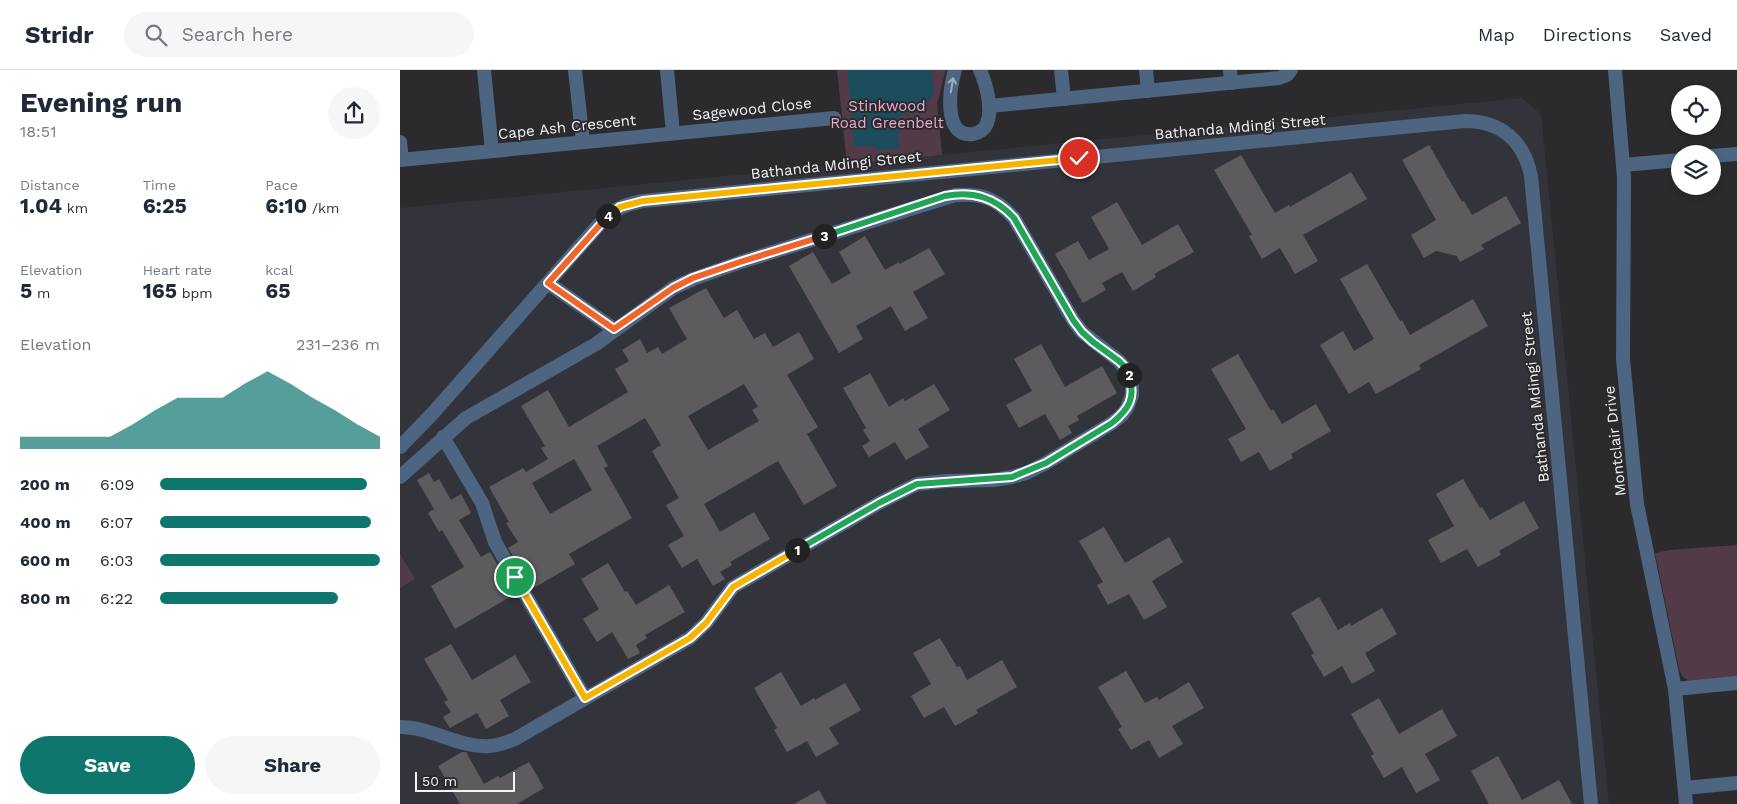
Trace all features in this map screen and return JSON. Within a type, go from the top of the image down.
[{"type":"street","points":[[484,70],[492,151]]},
{"type":"street","points":[[575,70],[583,142]]},
{"type":"street","points":[[667,70],[673,133]]},
{"type":"street","points":[[955,70],[950,100],[951,118],[955,127],[963,133],[973,134],[986,125],[988,120],[989,106],[986,84],[980,70]]},
{"type":"street","points":[[1061,70],[1064,99]]},
{"type":"street","points":[[1146,70],[1148,91]]},
{"type":"street","points":[[989,106],[1148,91],[1231,76],[1279,78],[1287,75],[1291,70]]},
{"type":"street","name":"Montclair Drive","points":[[1615,70],[1623,165],[1623,360],[1638,504],[1675,690],[1686,804]]},
{"type":"street","name":"Sagewood Close","points":[[673,133],[834,118]]},
{"type":"street","name":"Bathanda Mdingi Street","points":[[400,447],[434,413],[613,212],[630,204],[643,201],[1466,121],[1486,123],[1496,126],[1513,138],[1520,146],[1529,165],[1531,176],[1591,804]]},
{"type":"street","name":"Cape Ash Crescent","points":[[401,160],[673,133]]},
{"type":"street","points":[[400,142],[401,160]]},
{"type":"street","points":[[1721,155],[1737,154]]},
{"type":"street","points":[[1623,165],[1671,161]]},
{"type":"street","points":[[400,477],[466,418],[596,344],[614,329],[673,288],[693,278],[740,262],[955,194],[975,194],[985,197],[998,204],[1014,218],[1073,320],[1093,342],[1124,366],[1132,386],[1132,395],[1127,408],[1112,423],[1026,473],[993,480],[917,484],[879,503],[733,587],[706,623],[690,638],[516,739],[500,745],[487,747],[427,731],[400,727]]},
{"type":"street","points":[[548,283],[614,329]]},
{"type":"street","points":[[443,437],[482,502],[495,542],[585,698]]},
{"type":"street","points":[[1675,690],[1737,683]]},
{"type":"street","points":[[1685,788],[1737,783]]},
{"type":"shaded area","points":[[1522,98],[1541,114],[1609,804],[400,804],[400,208]]},
{"type":"green space","name":"Stinkwood Road Greenbelt","points":[[837,70],[946,70],[937,103],[942,155],[847,164]]},
{"type":"green space","points":[[1737,545],[1737,677],[1691,681],[1683,676],[1679,669],[1655,553],[1670,550]]},
{"type":"green space","points":[[400,554],[415,579],[400,588]]},
{"type":"water","points":[[847,70],[931,70],[934,91],[923,112],[899,115],[899,149],[878,150],[874,146],[854,146]]},
{"type":"building","points":[[1429,145],[1462,202],[1464,201],[1472,215],[1506,196],[1521,223],[1481,245],[1484,249],[1460,262],[1457,256],[1436,251],[1424,258],[1411,235],[1436,220],[1402,160]]},
{"type":"building","points":[[1241,155],[1275,213],[1289,205],[1290,207],[1351,172],[1367,199],[1303,235],[1318,261],[1295,274],[1280,248],[1262,259],[1249,236],[1252,235],[1214,170]]},
{"type":"building","points":[[1117,202],[1142,245],[1178,224],[1194,252],[1154,274],[1156,277],[1133,291],[1122,272],[1102,283],[1106,290],[1083,303],[1055,254],[1078,241],[1089,260],[1109,249],[1091,217]]},
{"type":"building","points":[[865,236],[885,270],[929,248],[945,274],[913,292],[928,318],[905,331],[891,306],[856,326],[863,339],[839,353],[789,266],[813,252],[832,284],[851,273],[839,252]]},
{"type":"building","points":[[1367,264],[1410,335],[1473,299],[1488,326],[1419,365],[1421,369],[1376,394],[1369,382],[1349,394],[1320,345],[1343,331],[1354,351],[1374,339],[1340,279]]},
{"type":"building","points":[[706,288],[724,318],[737,310],[754,339],[765,333],[773,347],[799,332],[814,359],[787,375],[818,427],[807,434],[837,486],[804,505],[778,461],[704,504],[720,532],[754,512],[770,539],[730,562],[732,565],[720,572],[725,579],[713,586],[697,559],[682,568],[668,545],[684,536],[666,505],[679,498],[652,451],[661,445],[645,418],[597,446],[608,466],[604,468],[632,518],[569,554],[575,564],[532,589],[522,572],[516,568],[516,561],[508,548],[518,542],[506,523],[509,522],[489,487],[523,468],[526,472],[548,459],[541,448],[545,446],[521,406],[548,390],[569,427],[628,392],[615,369],[629,361],[622,350],[640,339],[647,353],[658,347],[662,354],[687,339],[669,308]],"holes":[[[744,384],[758,407],[752,410],[759,421],[708,450],[688,416]],[[574,459],[592,490],[550,514],[532,483]]]},
{"type":"building","points":[[1041,344],[1065,387],[1102,366],[1117,393],[1077,416],[1079,420],[1068,426],[1072,433],[1060,440],[1045,414],[1019,428],[1006,405],[1032,391],[1014,359]]},
{"type":"building","points":[[1238,354],[1271,411],[1273,409],[1282,424],[1316,404],[1331,431],[1291,454],[1293,458],[1270,471],[1259,452],[1241,462],[1228,439],[1246,429],[1211,369]]},
{"type":"building","points":[[870,373],[889,407],[903,398],[905,401],[934,384],[950,410],[918,429],[929,447],[906,460],[895,442],[869,457],[862,446],[870,441],[863,430],[866,428],[843,388]]},
{"type":"building","points":[[429,473],[434,482],[439,479],[451,500],[461,494],[471,513],[459,520],[481,557],[490,552],[501,570],[507,574],[507,581],[515,594],[455,629],[431,586],[464,567],[442,530],[439,532],[428,513],[434,509],[417,480]]},
{"type":"building","points":[[1463,479],[1480,508],[1482,507],[1490,520],[1524,501],[1539,528],[1499,551],[1501,555],[1478,567],[1467,549],[1441,563],[1428,540],[1454,526],[1436,494]]},
{"type":"building","points":[[1104,527],[1125,563],[1169,537],[1183,562],[1152,581],[1167,607],[1144,620],[1129,594],[1108,605],[1097,585],[1103,582],[1079,541]]},
{"type":"building","points":[[608,563],[625,592],[627,591],[636,605],[669,585],[685,612],[645,635],[647,638],[636,645],[640,653],[628,659],[612,632],[597,642],[583,619],[599,609],[581,579]]},
{"type":"building","points":[[1319,597],[1338,630],[1350,623],[1351,626],[1382,608],[1397,634],[1365,653],[1375,671],[1352,684],[1342,666],[1324,677],[1311,655],[1314,653],[1291,613]]},
{"type":"building","points":[[940,638],[957,667],[960,666],[967,680],[1002,660],[1017,687],[976,710],[978,713],[955,726],[944,707],[924,718],[911,696],[931,684],[913,653]]},
{"type":"building","points":[[451,644],[472,680],[515,655],[531,682],[500,700],[509,716],[486,729],[477,713],[450,728],[443,717],[451,712],[444,702],[448,700],[424,659]]},
{"type":"building","points":[[1126,671],[1145,703],[1157,697],[1159,700],[1189,682],[1204,708],[1172,726],[1183,744],[1159,758],[1149,740],[1131,750],[1118,729],[1122,727],[1098,687]]},
{"type":"building","points":[[781,672],[801,706],[845,683],[861,710],[829,728],[839,744],[816,757],[807,741],[787,752],[774,730],[777,728],[754,688]]},
{"type":"building","points":[[1379,698],[1399,734],[1442,709],[1457,736],[1425,754],[1440,780],[1416,793],[1402,767],[1384,778],[1371,756],[1374,754],[1351,714]]},
{"type":"building","points":[[462,752],[466,752],[484,784],[498,776],[500,778],[529,762],[544,788],[517,804],[460,804],[438,766]]},
{"type":"building","points":[[1498,756],[1522,800],[1559,780],[1572,804],[1489,804],[1471,771]]},
{"type":"building","points":[[819,790],[827,804],[794,804]]},
{"type":"route","points":[[515,577],[585,698],[690,638],[706,623],[733,587],[879,503],[917,484],[993,480],[1026,473],[1112,423],[1122,415],[1132,395],[1130,378],[1124,366],[1082,332],[1073,320],[1014,218],[1007,210],[985,197],[975,194],[945,196],[693,278],[673,288],[614,329],[548,283],[613,212],[620,207],[643,201],[1079,158]]}]
